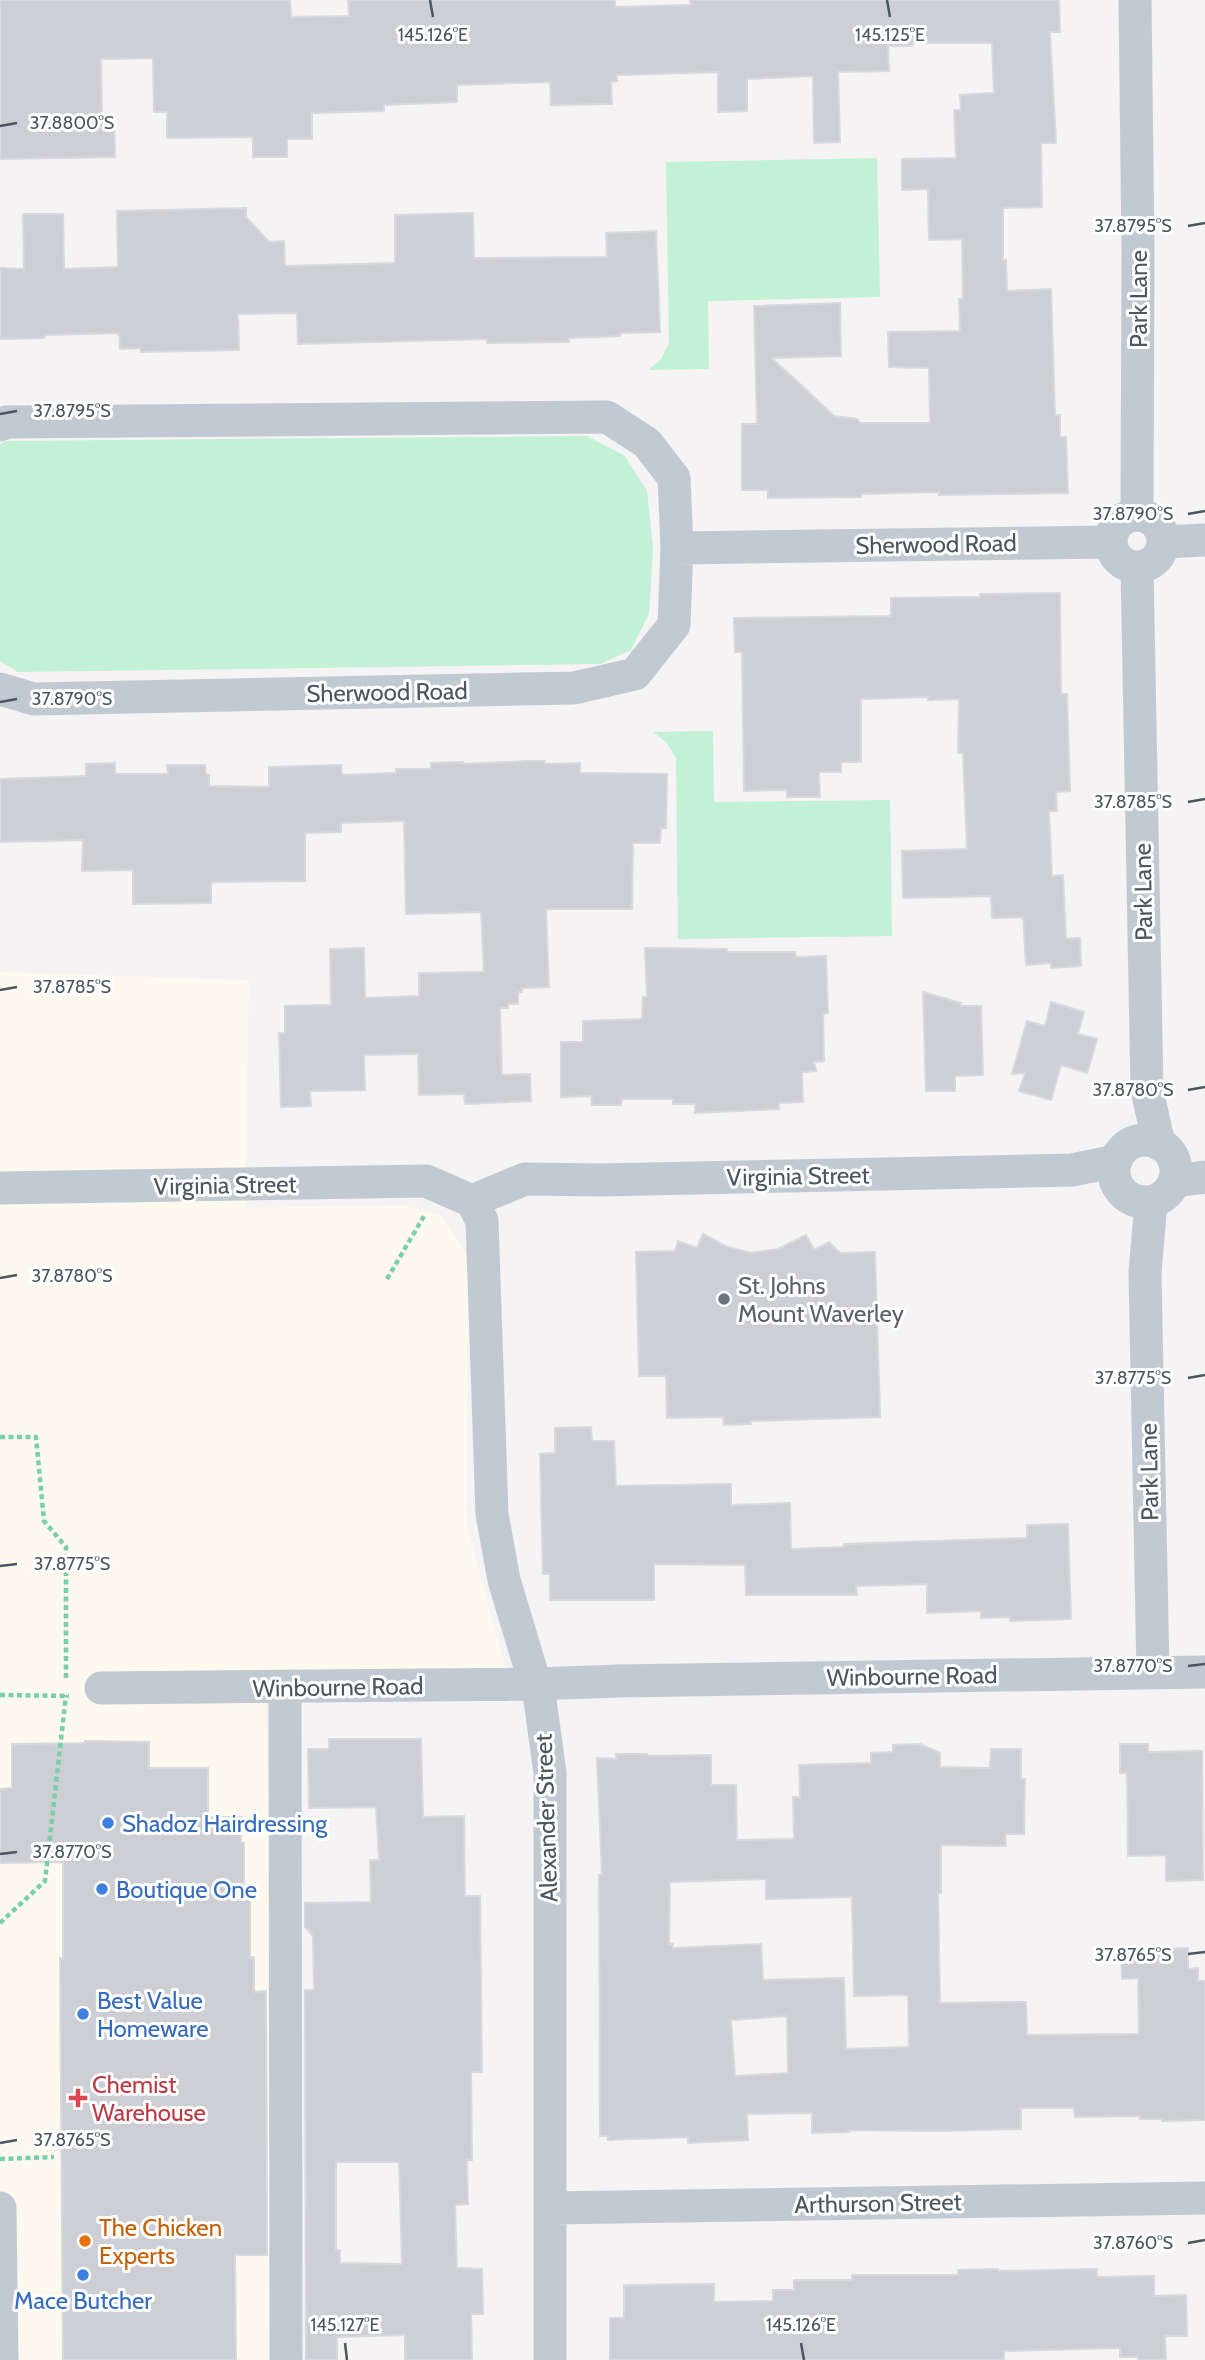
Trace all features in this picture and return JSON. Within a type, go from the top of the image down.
[{"type":"street","name":"Park Lane","points":[[1135,0],[1137,515]]},
{"type":"street","name":"Sherwood Road","points":[[0,425],[6,422],[607,417],[647,443],[674,478],[677,548],[674,625],[635,674],[574,688],[34,699],[0,690]]},
{"type":"street","points":[[1137,515],[1156,523],[1164,542],[1156,560],[1137,567],[1119,560],[1111,542],[1118,523],[1137,515]]},
{"type":"street","points":[[1164,542],[1205,540]]},
{"type":"street","name":"Sherwood Road","points":[[677,548],[1111,542]]},
{"type":"street","name":"Park Lane","points":[[1137,567],[1147,1090],[1157,1171],[1146,1273],[1153,1672]]},
{"type":"street","name":"Virginia Street","points":[[0,1188],[426,1181],[477,1211],[525,1180],[1072,1170],[1157,1171]]},
{"type":"street","name":"Alexander Street","points":[[477,1211],[492,1514],[504,1580],[540,1689],[550,1773],[550,2360]]},
{"type":"street","name":"Winbourne Road","points":[[101,1688],[540,1689],[618,1681],[1205,1672]]},
{"type":"street","points":[[285,1688],[286,2360]]},
{"type":"street","name":"Arthurson Street","points":[[550,2208],[1205,2199]]},
{"type":"street","points":[[0,2208],[2,2360]]},
{"type":"path","points":[[387,1279],[425,1215]]},
{"type":"path","points":[[0,1437],[36,1437],[44,1521],[66,1547],[66,1696],[45,1881],[0,1923]]},
{"type":"path","points":[[0,1695],[66,1696],[101,1688]]},
{"type":"path","points":[[0,2159],[54,2157]]},
{"type":"shaded area","points":[[0,972],[249,980],[245,1208],[404,1205],[442,1216],[468,1258],[467,1526],[507,1672],[265,1673],[281,2360],[0,2360]]},
{"type":"green space","points":[[877,158],[880,297],[708,301],[709,369],[648,370],[661,359],[669,343],[666,162]]},
{"type":"green space","points":[[587,436],[625,456],[647,491],[653,548],[649,614],[631,650],[601,664],[18,672],[0,661],[0,445],[5,441]]},
{"type":"green space","points":[[713,731],[714,802],[890,800],[892,936],[678,939],[676,758],[667,743],[653,732]]},
{"type":"building","points":[[0,0],[290,0],[291,17],[349,16],[348,0],[615,0],[615,7],[691,5],[690,0],[1059,0],[1060,32],[1050,32],[1056,143],[1041,143],[1042,207],[1003,208],[1003,260],[1006,260],[1007,291],[1051,289],[1055,415],[1060,415],[1060,437],[1066,437],[1068,493],[939,495],[939,492],[861,494],[861,497],[768,498],[768,490],[742,490],[742,424],[757,424],[754,306],[840,303],[841,356],[772,358],[834,416],[857,419],[860,423],[930,423],[929,368],[889,367],[888,332],[960,331],[959,299],[963,299],[962,239],[929,240],[928,189],[902,190],[902,159],[956,158],[954,110],[961,110],[960,95],[994,93],[992,43],[912,43],[912,46],[888,46],[889,71],[838,72],[840,142],[814,143],[813,76],[747,79],[747,111],[718,112],[718,72],[617,75],[617,81],[611,82],[612,104],[551,105],[550,82],[457,85],[457,102],[384,105],[384,111],[312,113],[312,139],[287,139],[287,157],[253,157],[253,137],[167,138],[167,112],[154,112],[153,58],[101,59],[102,116],[114,116],[115,157],[0,159]]},
{"type":"building","points":[[246,208],[246,217],[269,242],[284,241],[285,266],[395,263],[395,215],[473,213],[474,258],[607,257],[606,233],[656,231],[660,332],[569,338],[569,342],[487,343],[487,339],[298,344],[297,313],[238,314],[239,350],[141,352],[141,348],[120,349],[119,333],[0,339],[0,268],[24,269],[23,214],[63,214],[64,269],[118,267],[117,211]]},
{"type":"building","points":[[1060,593],[1061,694],[1067,694],[1070,791],[1056,792],[1057,811],[1049,811],[1052,876],[1063,875],[1066,939],[1080,938],[1081,966],[1051,968],[1051,963],[1026,965],[1023,917],[992,918],[991,896],[903,898],[902,851],[967,849],[963,753],[958,753],[959,699],[861,699],[861,762],[841,762],[841,772],[819,772],[820,797],[787,797],[787,790],[744,791],[742,652],[735,652],[734,618],[891,616],[891,598]]},
{"type":"building","points":[[545,761],[545,764],[580,763],[580,773],[667,774],[666,828],[661,828],[660,843],[633,843],[632,909],[546,909],[549,987],[522,988],[522,992],[518,992],[518,1004],[508,1004],[508,1008],[500,1008],[502,1075],[530,1074],[531,1101],[465,1104],[464,1094],[419,1095],[418,1054],[364,1055],[365,1090],[310,1091],[311,1106],[281,1107],[279,1033],[285,1033],[285,1006],[331,1005],[330,949],[364,948],[365,998],[419,996],[419,973],[484,972],[481,912],[406,914],[404,821],[341,823],[341,832],[305,833],[305,881],[211,882],[211,903],[133,904],[133,870],[82,871],[83,840],[0,842],[0,779],[86,776],[86,764],[115,763],[115,774],[168,774],[167,765],[205,765],[209,786],[269,787],[269,767],[341,765],[342,775],[396,773],[396,769],[431,769],[431,763]]},
{"type":"building","points":[[645,948],[795,952],[796,957],[826,956],[828,1013],[823,1014],[824,1061],[814,1062],[816,1071],[802,1072],[803,1102],[779,1103],[779,1109],[695,1113],[695,1104],[673,1104],[673,1099],[622,1099],[621,1105],[592,1105],[591,1096],[561,1097],[561,1042],[583,1042],[583,1021],[642,1019],[643,997],[647,997]]},
{"type":"building","points":[[923,992],[961,1003],[961,1006],[981,1006],[983,1075],[955,1076],[955,1091],[926,1091]]},
{"type":"building","points":[[1051,1002],[1084,1012],[1078,1034],[1097,1039],[1087,1073],[1061,1065],[1051,1100],[1019,1091],[1025,1073],[1012,1074],[1027,1021],[1045,1026]]},
{"type":"building","points":[[703,1234],[725,1246],[751,1253],[778,1249],[806,1235],[814,1250],[829,1242],[840,1253],[875,1252],[880,1417],[750,1421],[751,1424],[724,1425],[723,1417],[667,1418],[666,1376],[639,1376],[636,1252],[675,1251],[678,1241],[697,1248]]},
{"type":"building","points":[[591,1427],[592,1441],[614,1441],[616,1486],[731,1484],[731,1505],[790,1503],[791,1549],[844,1547],[844,1544],[1027,1538],[1027,1525],[1068,1524],[1071,1619],[1010,1621],[1010,1617],[981,1618],[981,1611],[927,1613],[927,1584],[856,1586],[857,1595],[746,1595],[745,1565],[654,1564],[654,1600],[550,1600],[550,1574],[543,1574],[540,1454],[555,1453],[555,1428]]},
{"type":"building","points":[[329,1739],[421,1739],[423,1817],[464,1816],[465,1896],[480,1896],[482,2072],[471,2072],[472,2160],[467,2160],[468,2204],[455,2205],[457,2268],[482,2269],[483,2314],[471,2314],[472,2360],[405,2360],[405,2335],[337,2337],[337,2360],[306,2360],[305,1990],[314,1990],[313,1936],[305,1927],[305,1903],[371,1902],[370,1860],[379,1860],[376,1807],[309,1808],[308,1749],[329,1749]],"holes":[[[336,2162],[399,2162],[402,2264],[340,2263],[340,2250],[336,2250]]]},
{"type":"building","points":[[149,1742],[149,1768],[208,1768],[208,1817],[241,1817],[244,1897],[250,1897],[250,1957],[254,1957],[254,1992],[266,1991],[267,2255],[235,2255],[236,2360],[63,2360],[60,1958],[63,1959],[63,1862],[0,1863],[0,1789],[12,1788],[12,1744]]},
{"type":"building","points":[[920,1744],[940,1753],[940,1767],[990,1768],[991,1749],[1021,1749],[1021,1779],[1025,1779],[1024,1834],[1005,1834],[1006,1846],[941,1845],[941,1893],[938,1893],[940,2003],[1026,2002],[1027,2035],[1139,2034],[1138,1978],[1122,1979],[1121,1951],[1188,1948],[1188,1969],[1198,1968],[1198,1981],[1205,1981],[1205,2120],[1162,2121],[1140,2119],[1140,2116],[1075,2117],[1074,2108],[1021,2108],[1021,2129],[848,2130],[849,2132],[812,2133],[812,2113],[747,2114],[748,2140],[688,2143],[688,2137],[608,2140],[608,2136],[600,2136],[599,1875],[602,1875],[597,1758],[617,1759],[616,1754],[711,1755],[711,1785],[736,1785],[737,1840],[794,1839],[793,1797],[800,1797],[799,1765],[871,1763],[871,1753],[893,1752],[893,1745]],"holes":[[[766,1879],[766,1899],[852,1897],[854,1996],[908,1995],[909,2047],[846,2049],[844,1978],[763,1980],[761,1944],[673,1948],[673,1944],[669,1944],[670,1882]],[[787,2016],[788,2073],[735,2076],[731,2020]]]},
{"type":"building","points":[[1120,1744],[1148,1744],[1148,1752],[1202,1751],[1203,1880],[1166,1881],[1166,1855],[1128,1856],[1127,1773],[1120,1773]]},
{"type":"building","points":[[1097,2269],[1097,2277],[1154,2276],[1154,2296],[1186,2295],[1187,2336],[1165,2336],[1166,2360],[1120,2357],[1120,2348],[1004,2351],[1004,2360],[610,2360],[610,2318],[624,2318],[624,2285],[714,2284],[714,2302],[773,2301],[773,2290],[794,2290],[794,2280],[852,2280],[852,2275],[958,2275],[958,2270]]},
{"type":"place","name":"St. Johns Mount Waverley","points":[[724,1299]]},
{"type":"place","name":"Shadoz Hairdressing","points":[[108,1823]]},
{"type":"place","name":"Boutique One","points":[[102,1889]]},
{"type":"place","name":"Best Value Homeware","points":[[83,2014]]},
{"type":"place","name":"Chemist Warehouse","points":[[78,2098]]},
{"type":"place","name":"The Chicken Experts","points":[[85,2241]]},
{"type":"place","name":"Mace Butcher","points":[[83,2275]]}]
